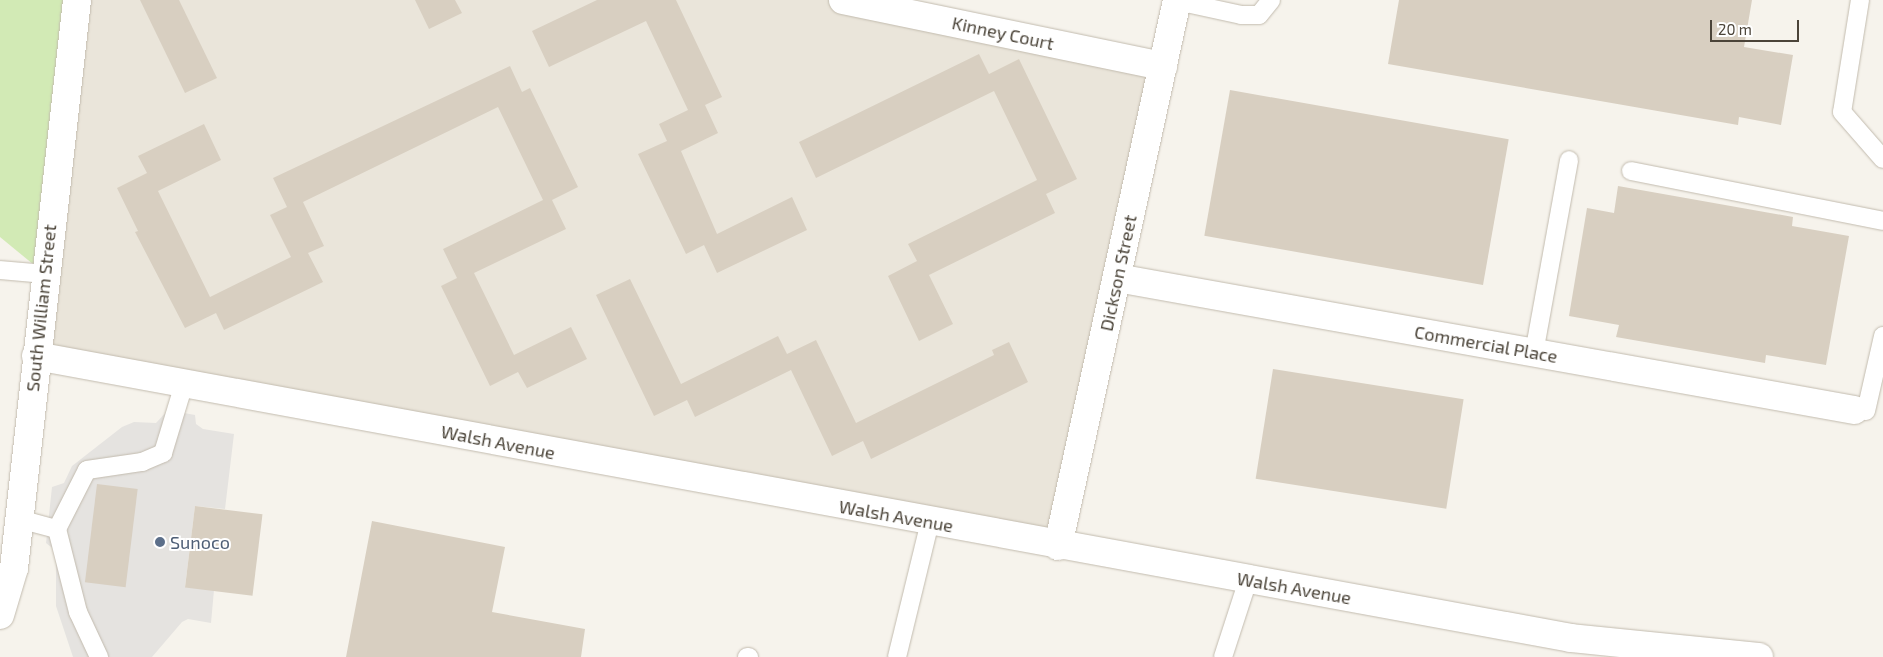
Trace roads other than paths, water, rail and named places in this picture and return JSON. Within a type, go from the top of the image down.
[{"type":"street","name":"South William Street","points":[[0,615],[14,568],[45,274],[77,0]]},
{"type":"street","name":"Kinney Court","points":[[843,0],[1163,66]]},
{"type":"street","name":"Dickson Street","points":[[1058,546],[1177,1]]},
{"type":"street","name":"Commercial Place","points":[[1117,278],[1868,412]]},
{"type":"street","name":"Walsh Avenue","points":[[36,356],[1058,546],[1571,638],[1759,657]]},
{"type":"lane","points":[[1177,1],[1250,15],[1259,15],[1271,0]]},
{"type":"lane","points":[[1860,0],[1842,112],[1883,159]]},
{"type":"lane","points":[[1534,352],[1569,160]]},
{"type":"lane","points":[[1631,171],[1883,221]]},
{"type":"lane","points":[[0,270],[45,274]]},
{"type":"lane","points":[[1868,412],[1883,336]]},
{"type":"lane","points":[[99,657],[78,612],[57,530],[87,470],[142,462],[163,453],[184,384]]},
{"type":"lane","points":[[19,519],[57,530]]},
{"type":"lane","points":[[896,657],[930,522]]},
{"type":"lane","points":[[1223,657],[1248,580]]},
{"type":"place","name":"Sunoco","points":[[160,542]]}]
